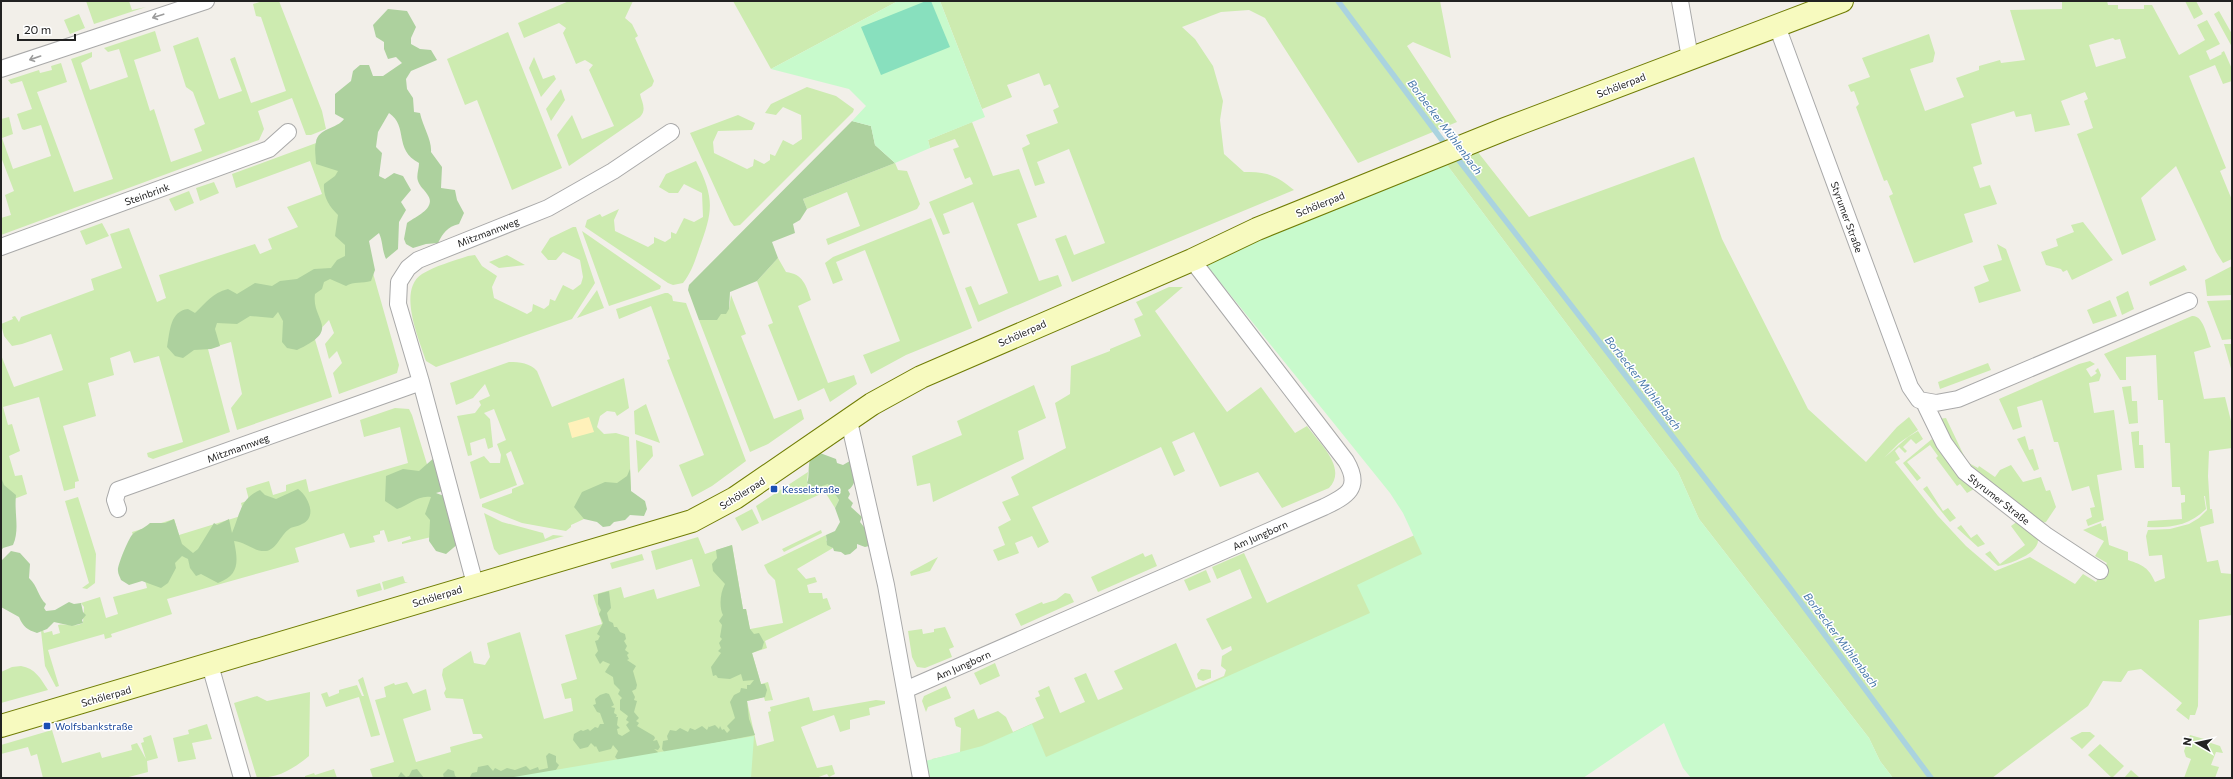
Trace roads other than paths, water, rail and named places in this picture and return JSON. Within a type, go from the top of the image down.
[{"type":"street","points":[[1680,1],[1690,58]]},
{"type":"street","name":"Schölerpad","points":[[1,726],[210,665],[475,584],[662,530],[705,515],[764,480],[882,399],[921,377],[1192,260],[1257,230],[1428,162],[1505,129],[1777,26],[1808,8],[1842,1]]},
{"type":"street","points":[[1,69],[199,2]]},
{"type":"street","name":"Styrumer Straße","points":[[1777,26],[1915,397],[1924,402],[1944,443],[1965,472],[2047,536],[2100,571]]},
{"type":"street","name":"Steinbrink","points":[[1,247],[269,149],[288,132]]},
{"type":"street","name":"Mitzmannweg","points":[[475,584],[422,382],[397,298],[399,282],[408,268],[418,260],[529,216],[569,197],[613,171],[671,132]]},
{"type":"street","name":"Am Jungborn","points":[[905,690],[1324,507],[1346,496],[1352,488],[1353,475],[1346,461],[1192,260]]},
{"type":"street","points":[[1924,402],[1942,403],[1958,399],[2189,301]]},
{"type":"street","name":"Mitzmannweg","points":[[118,509],[115,500],[118,490],[422,382]]},
{"type":"street","points":[[849,421],[870,509],[921,778]]},
{"type":"street","points":[[210,665],[242,778]]},
{"type":"waterway","name":"Borbecker Mühlenbach","points":[[1338,1],[1448,148]]},
{"type":"waterway","name":"Borbecker Mühlenbach","points":[[1454,154],[1790,588],[1931,778]]},
{"type":"place","name":"Kesselstraße","points":[[774,489]]},
{"type":"place","name":"Wolfsbankstraße","points":[[47,726]]}]
